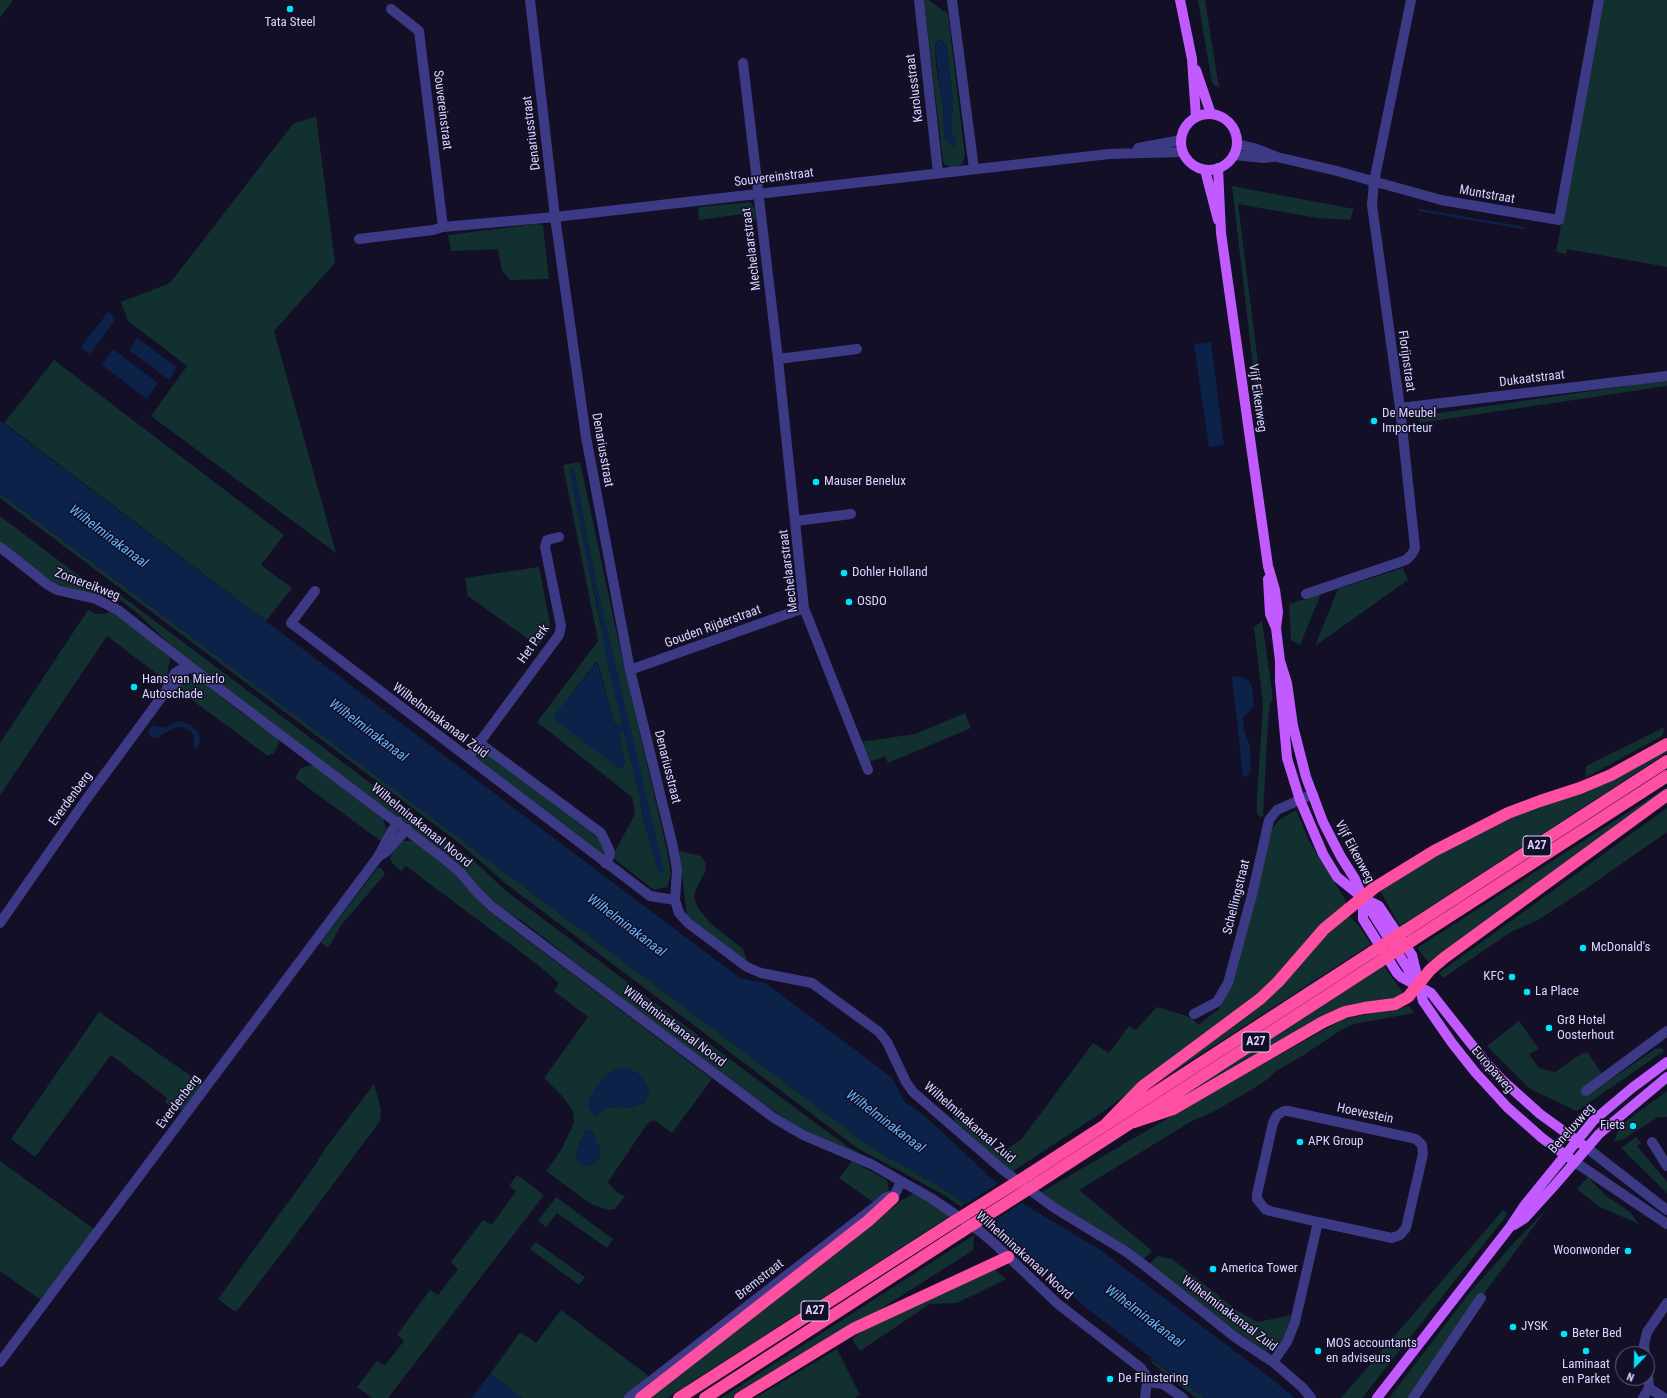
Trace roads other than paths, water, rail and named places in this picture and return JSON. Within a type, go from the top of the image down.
[{"type":"highway","name":"A27","points":[[1106,1124],[1143,1086],[1260,999],[1278,982],[1324,929],[1374,888],[1434,851],[1508,813],[1580,788],[1611,775],[1667,744]]},
{"type":"highway","name":"A27","points":[[679,1398],[1028,1175],[1667,761]]},
{"type":"highway","name":"A27","points":[[705,1398],[1667,776]]},
{"type":"highway","name":"A27","points":[[1134,1122],[1172,1109],[1324,1022],[1345,1012],[1395,1004],[1408,997],[1430,970],[1444,958],[1667,795]]},
{"type":"highway","points":[[641,1398],[868,1221],[894,1198]]},
{"type":"highway","name":"A27","points":[[740,1398],[853,1329],[1008,1257]]},
{"type":"main road","points":[[1180,0],[1192,59],[1196,117]]},
{"type":"main road","points":[[1192,59],[1211,114]]},
{"type":"main road","points":[[1211,114],[1218,115],[1230,124],[1234,129],[1237,144],[1234,155],[1224,165],[1218,168],[1205,170],[1191,164],[1182,152],[1181,140],[1185,126],[1196,117],[1211,114]]},
{"type":"main road","name":"Vijf Eikenweg","points":[[1218,168],[1222,233],[1268,566],[1270,614],[1276,628],[1288,758],[1300,800],[1323,854],[1337,876],[1363,898]]},
{"type":"main road","name":"Vijf Eikenweg","points":[[1205,170],[1222,233]]},
{"type":"main road","name":"Vijf Eikenweg","points":[[1280,661],[1287,683],[1300,757],[1312,794],[1331,838],[1355,879],[1363,898]]},
{"type":"main road","name":"Europaweg","points":[[1575,1162],[1548,1143],[1507,1107],[1475,1072],[1452,1043],[1423,1001],[1418,985],[1412,955],[1379,906],[1363,898],[1363,919],[1372,935],[1401,977],[1418,985],[1432,993],[1488,1064],[1510,1088],[1540,1114],[1586,1148]]},
{"type":"main road","name":"Beneluxweg","points":[[1377,1398],[1510,1227],[1524,1206],[1593,1121],[1637,1083],[1667,1062]]},
{"type":"main road","name":"Beneluxweg","points":[[1510,1227],[1525,1218],[1599,1134],[1667,1077]]},
{"type":"street","name":"Denariusstraat","points":[[530,0],[555,217],[586,437],[630,670],[673,847],[677,870],[675,900]]},
{"type":"street","name":"Karolusstraat","points":[[918,0],[938,172]]},
{"type":"street","points":[[952,0],[974,169]]},
{"type":"street","points":[[1237,144],[1254,148],[1278,157],[1333,170],[1374,182],[1411,0]]},
{"type":"street","name":"Muntstraat","points":[[1374,182],[1441,200],[1559,220],[1600,0]]},
{"type":"street","name":"Souvereinstraat","points":[[391,9],[419,31],[443,227]]},
{"type":"street","name":"Mechelaarstraat","points":[[743,63],[778,359],[804,608],[868,770]]},
{"type":"street","name":"Souvereinstraat","points":[[359,239],[433,230],[443,227],[555,217],[938,172],[1109,154],[1181,140]]},
{"type":"street","name":"Souvereinstraat","points":[[1109,154],[1182,152]]},
{"type":"street","points":[[1234,155],[1264,158],[1278,157]]},
{"type":"street","name":"Florijnstraat","points":[[1306,594],[1406,560],[1415,548],[1400,408],[1372,205],[1374,182]]},
{"type":"street","points":[[778,359],[857,349]]},
{"type":"street","name":"Dukaatstraat","points":[[1400,408],[1667,376]]},
{"type":"street","points":[[796,521],[851,514]]},
{"type":"street","name":"Het Perk","points":[[468,758],[478,742],[559,635],[562,626],[545,547],[547,540],[559,537]]},
{"type":"street","name":"Zomereikweg","points":[[0,548],[48,585],[57,590],[82,595],[108,604],[164,646]]},
{"type":"street","name":"Wilhelminakanaal Zuid","points":[[315,591],[291,623],[650,896],[675,900],[679,913],[684,919],[747,967],[761,974],[812,983],[879,1032],[887,1042],[906,1082],[913,1092],[1002,1170],[1053,1207],[1125,1251],[1235,1337],[1272,1362],[1302,1387],[1311,1398]]},
{"type":"street","name":"Gouden Rijderstraat","points":[[630,670],[804,608]]},
{"type":"street","name":"Wilhelminakanaal Noord","points":[[164,646],[407,829],[462,873],[475,890],[491,906],[774,1118],[803,1135],[871,1164],[931,1198],[981,1232],[1058,1304],[1141,1368],[1146,1376],[1147,1382]]},
{"type":"street","name":"Everdenberg","points":[[0,923],[85,801],[166,691],[181,679],[188,665]]},
{"type":"street","name":"Wilhelminakanaal Zuid","points":[[478,742],[601,833],[610,852],[605,863]]},
{"type":"street","name":"Schellingstraat","points":[[1194,1014],[1217,1002],[1228,983],[1252,895],[1269,820],[1278,810],[1312,794]]},
{"type":"street","name":"Everdenberg","points":[[0,1362],[378,857],[390,832],[398,822]]},
{"type":"street","name":"Everdenberg","points":[[378,857],[387,851],[407,829]]},
{"type":"street","points":[[1586,1091],[1666,1035]]},
{"type":"street","name":"Hoevestein","points":[[1284,1111],[1288,1111],[1412,1138],[1422,1145],[1423,1154],[1406,1228],[1400,1235],[1392,1238],[1318,1222],[1264,1209],[1257,1199],[1271,1129],[1277,1115],[1284,1111]]},
{"type":"street","points":[[1652,1142],[1667,1166]]},
{"type":"street","points":[[1586,1148],[1667,1210]]},
{"type":"street","points":[[1575,1162],[1667,1224]]},
{"type":"street","points":[[894,1198],[901,1182]]},
{"type":"street","name":"Bremstraat","points":[[629,1398],[885,1198],[889,1196],[894,1198]]},
{"type":"street","points":[[1272,1362],[1287,1342],[1295,1322],[1318,1222]]},
{"type":"street","points":[[1413,1398],[1481,1298]]},
{"type":"street","points":[[1644,1346],[1647,1332],[1667,1304]]},
{"type":"street","points":[[1145,1398],[1147,1382],[1163,1384],[1183,1398]]},
{"type":"street","points":[[1644,1398],[1649,1388],[1664,1398]]},
{"type":"water","points":[[941,38],[947,48],[953,103],[951,128],[952,134],[956,139],[955,147],[947,142],[944,131],[943,107],[935,48],[939,39]]},
{"type":"water","points":[[108,312],[116,319],[90,354],[81,347]]},
{"type":"water","points":[[137,338],[177,367],[169,380],[129,350]]},
{"type":"water","points":[[1211,342],[1224,445],[1209,447],[1194,344]]},
{"type":"water","points":[[113,349],[158,383],[147,399],[102,365]]},
{"type":"water","name":"Wilhelminakanaal","points":[[0,421],[740,978],[765,983],[857,1051],[892,1078],[905,1102],[924,1115],[989,1176],[1022,1203],[1099,1249],[1259,1369],[1295,1398],[1204,1398],[1085,1307],[991,1222],[952,1194],[876,1150],[840,1124],[0,493]]},
{"type":"water","points":[[573,467],[596,583],[664,871],[662,874],[658,871],[642,813],[640,797],[624,733],[621,732],[619,735],[625,763],[623,767],[619,768],[555,720],[555,715],[597,662],[614,723],[620,726],[622,723],[606,657],[601,624],[575,499],[570,470],[570,468]]},
{"type":"water","points":[[1239,676],[1249,681],[1252,686],[1254,707],[1243,717],[1244,730],[1250,747],[1251,769],[1247,777],[1243,776],[1232,677]]},
{"type":"water","points":[[179,721],[191,725],[198,732],[200,739],[198,748],[193,747],[194,737],[191,731],[185,728],[178,727],[157,738],[153,738],[148,733],[153,725],[164,728]]},
{"type":"water","points":[[625,1068],[636,1072],[643,1077],[649,1089],[646,1102],[629,1108],[616,1106],[608,1108],[596,1117],[591,1112],[588,1105],[593,1092],[607,1074],[615,1069]]},
{"type":"water","points":[[589,1129],[593,1131],[601,1151],[595,1164],[584,1167],[580,1165],[576,1158],[576,1151],[586,1130]]},
{"type":"water","points":[[490,1374],[522,1398],[471,1398]]},
{"type":"waterway","points":[[1419,210],[1524,228]]},
{"type":"place","name":"Tata Steel","points":[[290,9]]},
{"type":"place","name":"De Meubel Importeur","points":[[1374,421]]},
{"type":"place","name":"Mauser Benelux","points":[[816,482]]},
{"type":"place","name":"Dohler Holland","points":[[844,573]]},
{"type":"place","name":"OSDO","points":[[849,602]]},
{"type":"place","name":"Hans van Mierlo Autoschade","points":[[134,687]]},
{"type":"place","name":"McDonald's","points":[[1583,948]]},
{"type":"place","name":"KFC","points":[[1512,977]]},
{"type":"place","name":"La Place","points":[[1527,992]]},
{"type":"place","name":"Gr8 Hotel Oosterhout","points":[[1549,1028]]},
{"type":"place","name":"Fiets","points":[[1633,1126]]},
{"type":"place","name":"APK Group","points":[[1300,1142]]},
{"type":"place","name":"Woonwonder","points":[[1628,1251]]},
{"type":"place","name":"America Tower","points":[[1213,1269]]},
{"type":"place","name":"JYSK","points":[[1513,1327]]},
{"type":"place","name":"Beter Bed","points":[[1564,1334]]},
{"type":"place","name":"MOS accountants en adviseurs","points":[[1318,1351]]},
{"type":"place","name":"Laminaat en Parket","points":[[1586,1351]]},
{"type":"place","name":"De Flinstering","points":[[1110,1379]]}]
